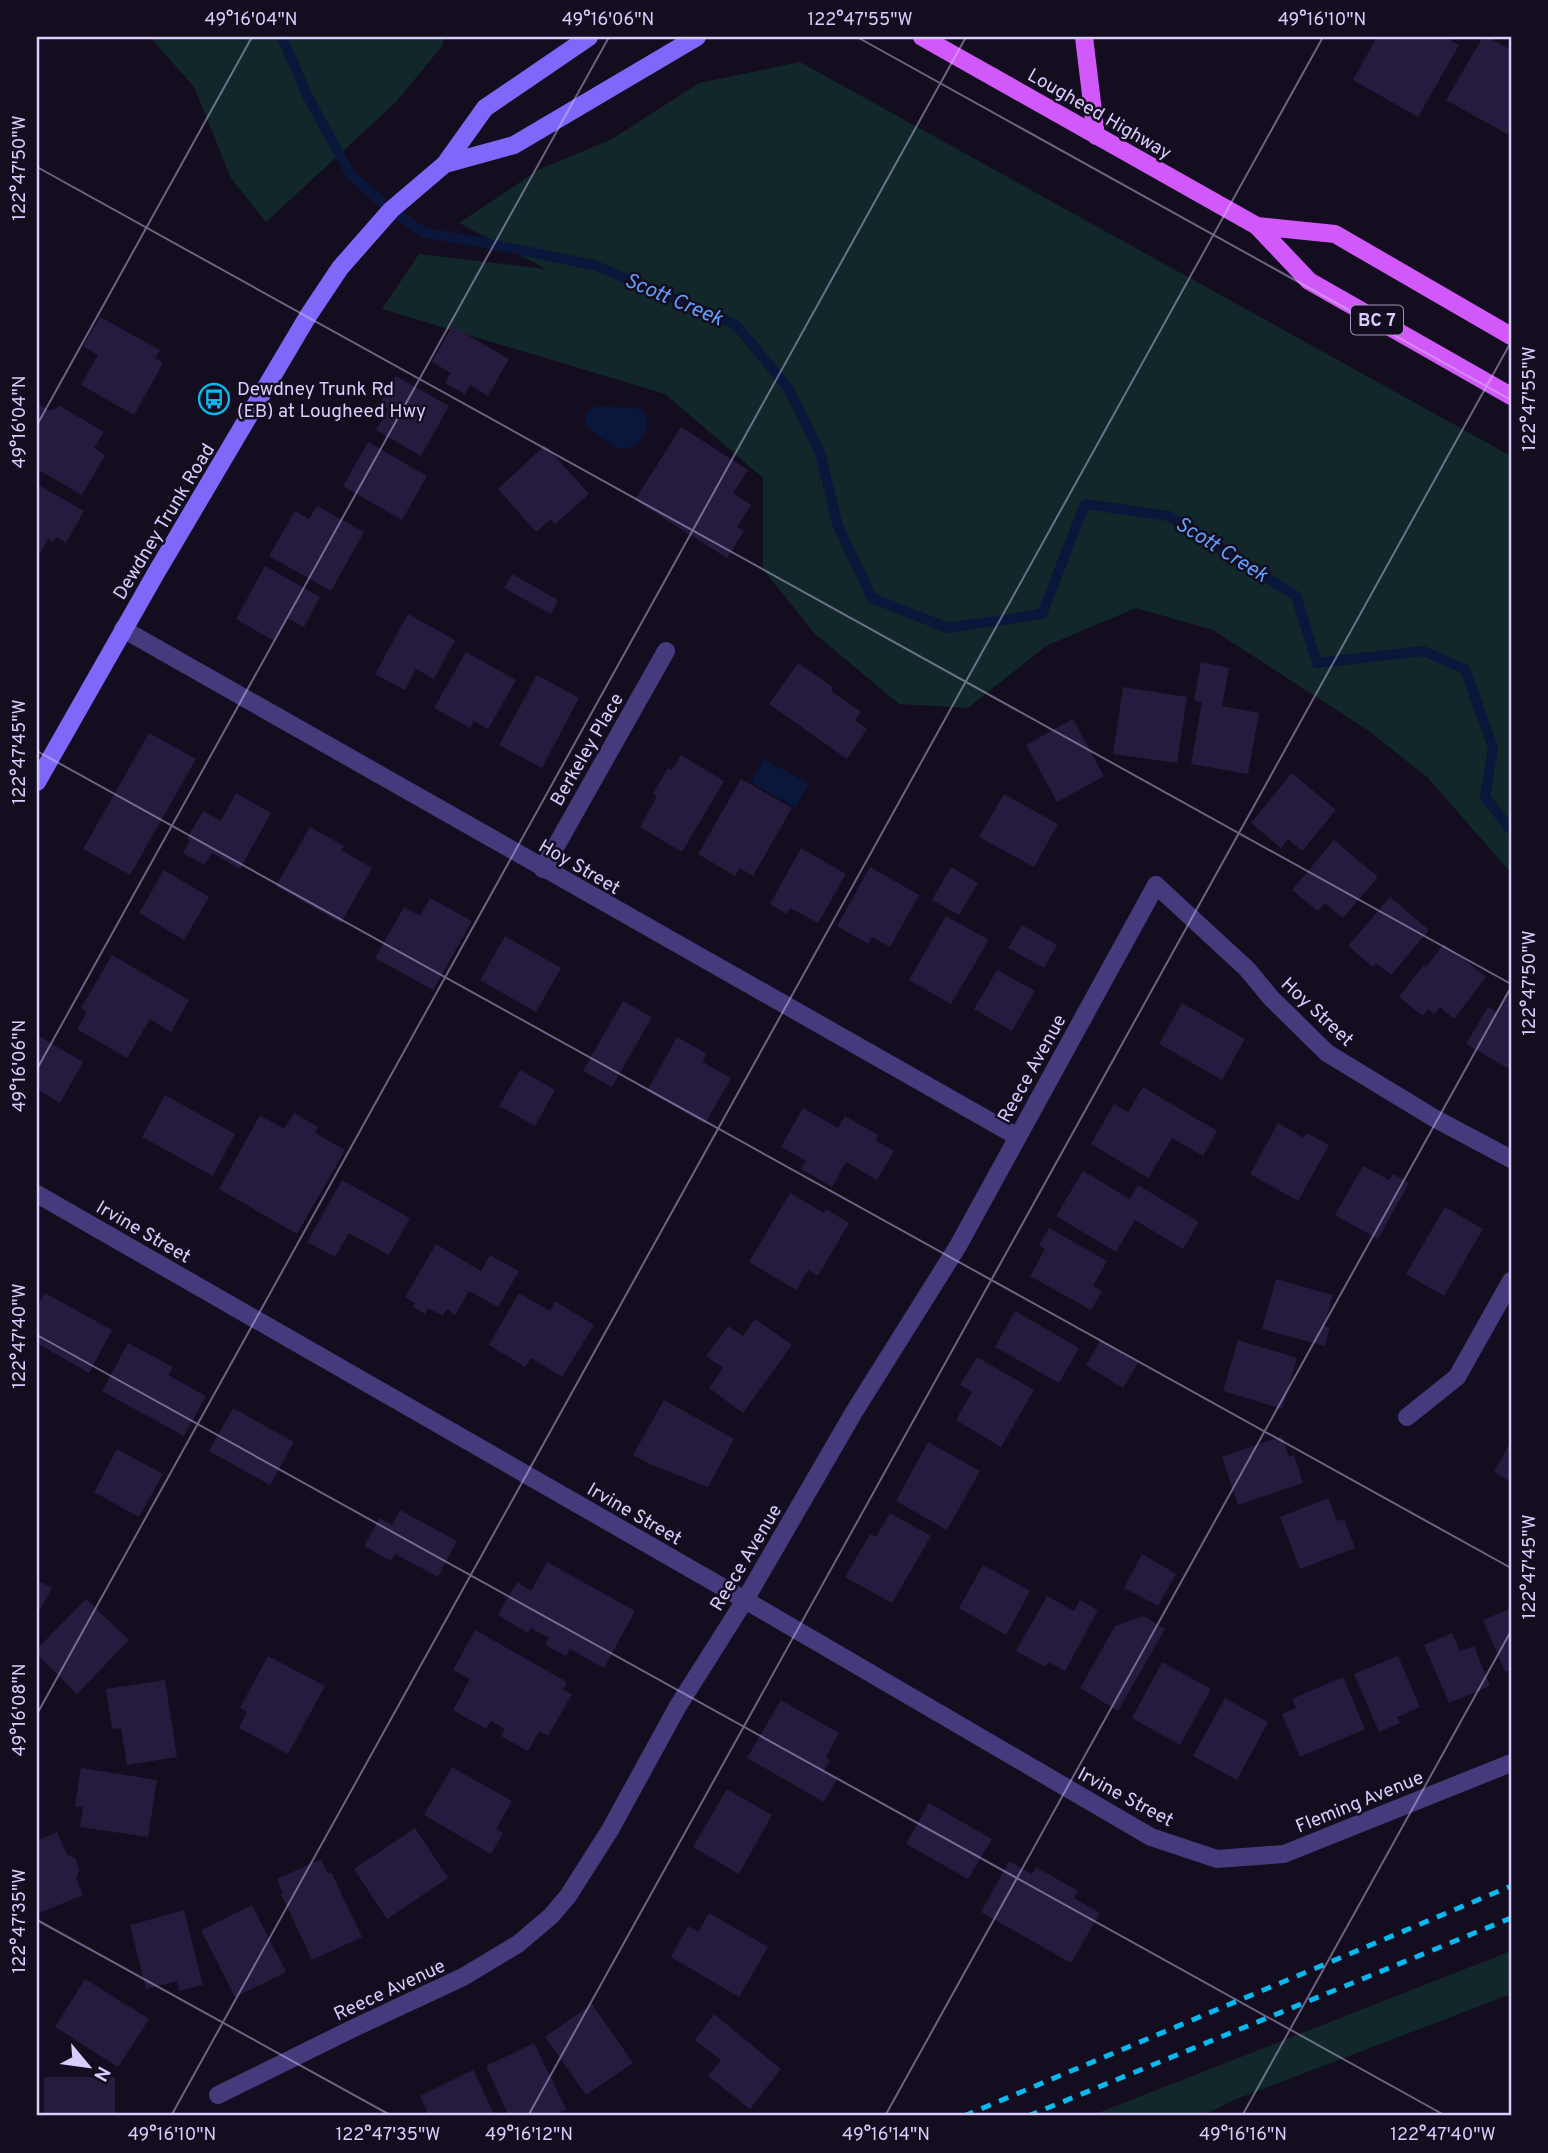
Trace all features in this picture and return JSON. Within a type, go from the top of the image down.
[{"type":"main road","name":"Dewdney Trunk Road","points":[[37,782],[123,629],[308,316],[351,254],[391,210],[441,167],[485,108],[589,37]]},
{"type":"main road","name":"Dewdney Trunk Road","points":[[441,167],[513,145],[696,37]]},
{"type":"main road","name":"Lougheed Highway","points":[[922,37],[1257,226],[1309,281],[1511,396]]},
{"type":"main road","points":[[1084,37],[1096,135]]},
{"type":"main road","name":"Lougheed Highway","points":[[1257,226],[1335,234],[1511,336]]},
{"type":"street","name":"Hoy Street","points":[[123,629],[1018,1137]]},
{"type":"street","name":"Berkeley Place","points":[[543,869],[666,651]]},
{"type":"street","name":"Hoy Street","points":[[1156,885],[1247,969],[1271,998],[1328,1053],[1434,1118],[1511,1159]]},
{"type":"street","name":"Reece Avenue","points":[[218,2095],[463,1978],[518,1944],[551,1916],[583,1875],[678,1706],[745,1600],[854,1412],[958,1246],[1156,885]]},
{"type":"street","name":"Irvine Street","points":[[37,1194],[745,1600],[1151,1837],[1217,1858]]},
{"type":"street","points":[[1407,1417],[1457,1377],[1511,1281]]},
{"type":"street","name":"Fleming Avenue","points":[[1217,1858],[1284,1854],[1511,1763]]},
{"type":"green space","points":[[150,37],[443,37],[443,45],[396,102],[266,222],[231,178],[194,87]]},
{"type":"green space","points":[[800,62],[1511,456],[1511,873],[1428,778],[1369,731],[1213,630],[1136,608],[1046,646],[968,708],[899,704],[814,633],[763,569],[763,478],[665,394],[382,309],[419,254],[546,269],[459,223],[538,170],[612,139],[699,83]]},
{"type":"green space","points":[[1511,1951],[1511,1994],[1234,2100],[1202,2116],[1090,2116]]},
{"type":"water","points":[[597,406],[642,409],[646,414],[647,428],[640,440],[629,448],[622,449],[597,435],[585,424],[587,412]]},
{"type":"water","points":[[764,759],[809,784],[795,808],[751,782]]},
{"type":"building","points":[[1377,37],[1444,37],[1459,45],[1418,117],[1353,80]]},
{"type":"building","points":[[1483,37],[1511,50],[1511,127],[1507,134],[1446,100]]},
{"type":"building","points":[[100,317],[160,350],[155,358],[163,363],[134,415],[81,385],[98,355],[83,346]]},
{"type":"building","points":[[452,326],[509,359],[488,396],[470,385],[465,394],[445,383],[451,373],[432,362]]},
{"type":"building","points":[[396,376],[449,406],[421,456],[376,430],[388,409],[379,405]]},
{"type":"building","points":[[37,403],[50,411],[60,406],[104,432],[94,448],[105,455],[82,495],[37,469]]},
{"type":"building","points":[[681,427],[748,470],[733,493],[751,505],[737,527],[744,531],[727,558],[635,500]]},
{"type":"building","points":[[368,442],[427,476],[402,520],[343,486]]},
{"type":"building","points":[[545,445],[589,494],[555,524],[551,519],[536,532],[498,489]]},
{"type":"building","points":[[37,484],[84,511],[66,543],[56,537],[53,542],[48,539],[37,559]]},
{"type":"building","points":[[317,506],[364,532],[331,591],[269,556],[295,511],[309,519]]},
{"type":"building","points":[[265,566],[320,597],[304,627],[287,618],[274,641],[236,619]]},
{"type":"building","points":[[512,574],[558,600],[551,614],[504,588]]},
{"type":"building","points":[[408,614],[455,640],[434,679],[416,669],[405,690],[375,674]]},
{"type":"building","points":[[466,652],[516,680],[488,729],[474,721],[470,728],[434,708]]},
{"type":"building","points":[[1201,662],[1229,668],[1222,706],[1259,713],[1248,774],[1191,764],[1202,702],[1194,701]]},
{"type":"building","points":[[798,663],[833,687],[831,691],[861,712],[855,720],[867,729],[847,759],[769,704]]},
{"type":"building","points":[[537,675],[579,698],[542,768],[499,745]]},
{"type":"building","points":[[1123,687],[1187,697],[1177,763],[1113,754]]},
{"type":"building","points":[[1073,719],[1104,776],[1057,802],[1026,745]]},
{"type":"building","points":[[149,733],[196,759],[130,875],[83,849]]},
{"type":"building","points":[[681,755],[724,781],[682,852],[640,827],[657,796],[653,794],[668,768],[672,770]]},
{"type":"building","points":[[1292,773],[1336,810],[1302,851],[1288,839],[1281,848],[1251,823]]},
{"type":"building","points":[[741,779],[792,808],[753,876],[740,868],[735,876],[698,854]]},
{"type":"building","points":[[236,793],[271,813],[240,869],[212,853],[204,865],[183,853],[190,840],[187,839],[203,811],[221,821]]},
{"type":"building","points":[[1004,794],[1058,824],[1034,867],[979,837]]},
{"type":"building","points":[[310,827],[344,846],[341,850],[372,868],[341,923],[276,886]]},
{"type":"building","points":[[1334,840],[1378,877],[1343,918],[1325,903],[1318,911],[1292,890]]},
{"type":"building","points":[[801,848],[846,874],[818,923],[790,908],[787,914],[770,904]]},
{"type":"building","points":[[870,867],[919,895],[890,947],[872,937],[868,944],[837,926]]},
{"type":"building","points":[[951,867],[978,883],[959,915],[932,900]]},
{"type":"building","points":[[164,870],[209,897],[184,940],[139,913]]},
{"type":"building","points":[[1390,897],[1429,930],[1391,975],[1376,963],[1373,967],[1348,946]]},
{"type":"building","points":[[430,898],[472,921],[433,990],[375,958],[404,907],[420,916]]},
{"type":"building","points":[[946,916],[989,940],[951,1004],[909,980]]},
{"type":"building","points":[[1022,925],[1057,945],[1044,968],[1008,948]]},
{"type":"building","points":[[505,936],[561,968],[536,1012],[480,980]]},
{"type":"building","points":[[1444,944],[1486,977],[1454,1019],[1440,1007],[1434,1014],[1428,1009],[1423,1016],[1399,997]]},
{"type":"building","points":[[112,955],[189,1000],[171,1032],[150,1019],[127,1058],[77,1029],[87,1012],[81,1008]]},
{"type":"building","points":[[997,970],[1035,991],[1012,1031],[974,1009]]},
{"type":"building","points":[[1511,988],[1511,1070],[1466,1044],[1488,1007],[1497,1012]]},
{"type":"building","points":[[623,1001],[652,1017],[612,1087],[583,1071]]},
{"type":"building","points":[[1182,1003],[1245,1039],[1222,1080],[1159,1044]]},
{"type":"building","points":[[37,1035],[83,1062],[60,1103],[37,1089]]},
{"type":"building","points":[[677,1037],[707,1054],[702,1062],[731,1078],[705,1124],[647,1091]]},
{"type":"building","points":[[520,1070],[555,1090],[535,1126],[499,1106]]},
{"type":"building","points":[[1143,1087],[1217,1131],[1203,1156],[1172,1138],[1148,1178],[1091,1144],[1114,1104],[1128,1112]]},
{"type":"building","points":[[165,1095],[235,1134],[213,1176],[142,1137]]},
{"type":"building","points":[[803,1108],[838,1128],[845,1116],[878,1135],[875,1140],[894,1151],[877,1180],[846,1162],[832,1187],[801,1169],[806,1161],[781,1147]]},
{"type":"building","points":[[294,1113],[318,1127],[315,1133],[345,1150],[297,1234],[219,1189],[260,1115],[284,1129]]},
{"type":"building","points":[[1278,1123],[1304,1138],[1307,1133],[1329,1145],[1298,1201],[1250,1174]]},
{"type":"building","points":[[1363,1166],[1389,1180],[1393,1174],[1409,1183],[1378,1239],[1335,1215]]},
{"type":"building","points":[[1083,1171],[1130,1199],[1138,1185],[1199,1222],[1183,1249],[1135,1220],[1116,1252],[1056,1216]]},
{"type":"building","points":[[342,1180],[410,1218],[389,1255],[349,1233],[335,1257],[307,1242]]},
{"type":"building","points":[[790,1193],[824,1213],[826,1209],[849,1223],[818,1276],[808,1270],[796,1290],[749,1262]]},
{"type":"building","points":[[1445,1207],[1483,1229],[1444,1296],[1406,1274]]},
{"type":"building","points":[[1049,1228],[1107,1261],[1093,1286],[1102,1291],[1091,1310],[1030,1276],[1045,1249],[1039,1245]]},
{"type":"building","points":[[436,1244],[481,1271],[490,1255],[519,1271],[498,1307],[469,1291],[455,1315],[447,1309],[443,1316],[428,1308],[425,1314],[413,1307],[415,1303],[405,1297]]},
{"type":"building","points":[[1276,1279],[1333,1295],[1324,1326],[1330,1327],[1325,1346],[1262,1329]]},
{"type":"building","points":[[45,1293],[112,1330],[89,1373],[37,1343],[37,1307]]},
{"type":"building","points":[[519,1293],[550,1311],[555,1301],[594,1325],[562,1377],[531,1358],[525,1367],[489,1345]]},
{"type":"building","points":[[1015,1311],[1079,1348],[1059,1383],[995,1347]]},
{"type":"building","points":[[755,1319],[792,1345],[743,1413],[709,1388],[723,1368],[706,1356],[728,1326],[743,1336]]},
{"type":"building","points":[[1101,1340],[1138,1363],[1123,1388],[1086,1365]]},
{"type":"building","points":[[1238,1340],[1297,1358],[1282,1409],[1223,1391]]},
{"type":"building","points":[[128,1343],[173,1367],[168,1375],[206,1396],[184,1436],[102,1391]]},
{"type":"building","points":[[977,1357],[1034,1390],[1001,1447],[956,1420],[972,1392],[960,1385]]},
{"type":"building","points":[[664,1400],[734,1439],[708,1487],[633,1455]]},
{"type":"building","points":[[233,1408],[294,1442],[270,1485],[209,1451]]},
{"type":"building","points":[[1282,1436],[1289,1457],[1294,1455],[1303,1483],[1238,1505],[1222,1457]]},
{"type":"building","points":[[1511,1441],[1511,1482],[1494,1472]]},
{"type":"building","points":[[928,1442],[980,1471],[947,1530],[896,1501]]},
{"type":"building","points":[[117,1449],[163,1474],[139,1517],[94,1492]]},
{"type":"building","points":[[1328,1498],[1337,1521],[1344,1519],[1355,1548],[1300,1569],[1280,1517]]},
{"type":"building","points":[[400,1510],[457,1541],[438,1577],[395,1554],[391,1561],[364,1546],[380,1518],[392,1525]]},
{"type":"building","points":[[890,1513],[931,1536],[892,1603],[845,1577],[870,1534],[876,1537]]},
{"type":"building","points":[[1142,1554],[1176,1574],[1158,1606],[1124,1588]]},
{"type":"building","points":[[547,1562],[635,1611],[604,1668],[570,1649],[566,1656],[545,1645],[549,1638],[531,1628],[528,1633],[498,1615],[517,1582],[531,1591]]},
{"type":"building","points":[[983,1565],[1030,1591],[1006,1635],[959,1608]]},
{"type":"building","points":[[37,1580],[52,1588],[37,1615]]},
{"type":"building","points":[[1047,1596],[1074,1611],[1080,1600],[1098,1610],[1065,1671],[1048,1662],[1045,1667],[1016,1651]]},
{"type":"building","points":[[86,1599],[129,1640],[77,1694],[37,1654],[37,1649]]},
{"type":"building","points":[[1511,1608],[1511,1670],[1505,1672],[1483,1620]]},
{"type":"building","points":[[1144,1616],[1165,1629],[1118,1711],[1080,1688],[1115,1626]]},
{"type":"building","points":[[475,1630],[567,1682],[563,1690],[572,1694],[548,1736],[539,1731],[528,1751],[501,1736],[505,1729],[491,1721],[486,1729],[453,1710],[470,1679],[453,1670]]},
{"type":"building","points":[[1452,1633],[1460,1651],[1474,1646],[1490,1686],[1449,1703],[1424,1645]]},
{"type":"building","points":[[268,1656],[325,1686],[288,1754],[239,1728],[247,1712],[240,1708]]},
{"type":"building","points":[[1398,1656],[1420,1707],[1397,1717],[1400,1723],[1379,1732],[1354,1674]]},
{"type":"building","points":[[1162,1662],[1211,1689],[1180,1745],[1132,1718]]},
{"type":"building","points":[[1343,1677],[1365,1729],[1300,1757],[1282,1714],[1296,1708],[1292,1699]]},
{"type":"building","points":[[165,1680],[177,1757],[127,1765],[121,1728],[112,1729],[106,1689]]},
{"type":"building","points":[[1225,1698],[1268,1722],[1237,1780],[1193,1756]]},
{"type":"building","points":[[781,1700],[839,1733],[826,1757],[830,1760],[824,1771],[837,1779],[824,1802],[747,1758]]},
{"type":"building","points":[[452,1767],[512,1801],[496,1829],[503,1833],[491,1854],[424,1815]]},
{"type":"building","points":[[81,1768],[157,1780],[148,1837],[80,1827],[83,1807],[75,1806]]},
{"type":"building","points":[[727,1789],[772,1815],[739,1874],[693,1847]]},
{"type":"building","points":[[929,1803],[992,1839],[968,1879],[906,1844]]},
{"type":"building","points":[[415,1828],[448,1878],[387,1919],[354,1869]]},
{"type":"building","points":[[57,1832],[67,1855],[75,1858],[79,1870],[76,1878],[83,1895],[37,1914],[37,1841]]},
{"type":"building","points":[[321,1859],[328,1874],[331,1872],[362,1937],[312,1960],[281,1894],[283,1893],[277,1879]]},
{"type":"building","points":[[1009,1861],[1032,1874],[1036,1867],[1078,1891],[1074,1898],[1100,1913],[1071,1963],[981,1912]]},
{"type":"building","points":[[252,1905],[286,1972],[235,1997],[201,1930]]},
{"type":"building","points":[[184,1910],[203,1985],[179,1991],[177,1981],[146,1989],[130,1925]]},
{"type":"building","points":[[709,1913],[768,1947],[739,1997],[671,1957],[688,1926],[698,1932]]},
{"type":"building","points":[[85,1979],[149,2019],[118,2067],[55,2027]]},
{"type":"building","points":[[592,2004],[633,2063],[586,2095],[545,2037]]},
{"type":"building","points":[[714,2014],[781,2069],[750,2109],[708,2076],[721,2060],[695,2040]]},
{"type":"building","points":[[534,2043],[566,2109],[551,2116],[509,2116],[486,2066]]},
{"type":"building","points":[[473,2070],[495,2116],[429,2116],[420,2096]]},
{"type":"building","points":[[44,2077],[115,2077],[115,2116],[44,2116]]},
{"type":"waterway","name":"Scott Creek","points":[[282,37],[307,95],[350,174],[389,209],[425,233],[594,265],[736,325],[788,388],[820,453],[838,526],[872,598],[948,628],[1042,614],[1085,504],[1169,516],[1296,596],[1317,663],[1423,651],[1465,669],[1493,748],[1485,797],[1511,830]]},
{"type":"railway","points":[[964,2116],[1511,1886]]},
{"type":"railway","points":[[1028,2116],[1511,1918]]},
{"type":"place","name":"Dewdney Trunk Rd (EB) at Lougheed Hwy","points":[[214,399]]}]
